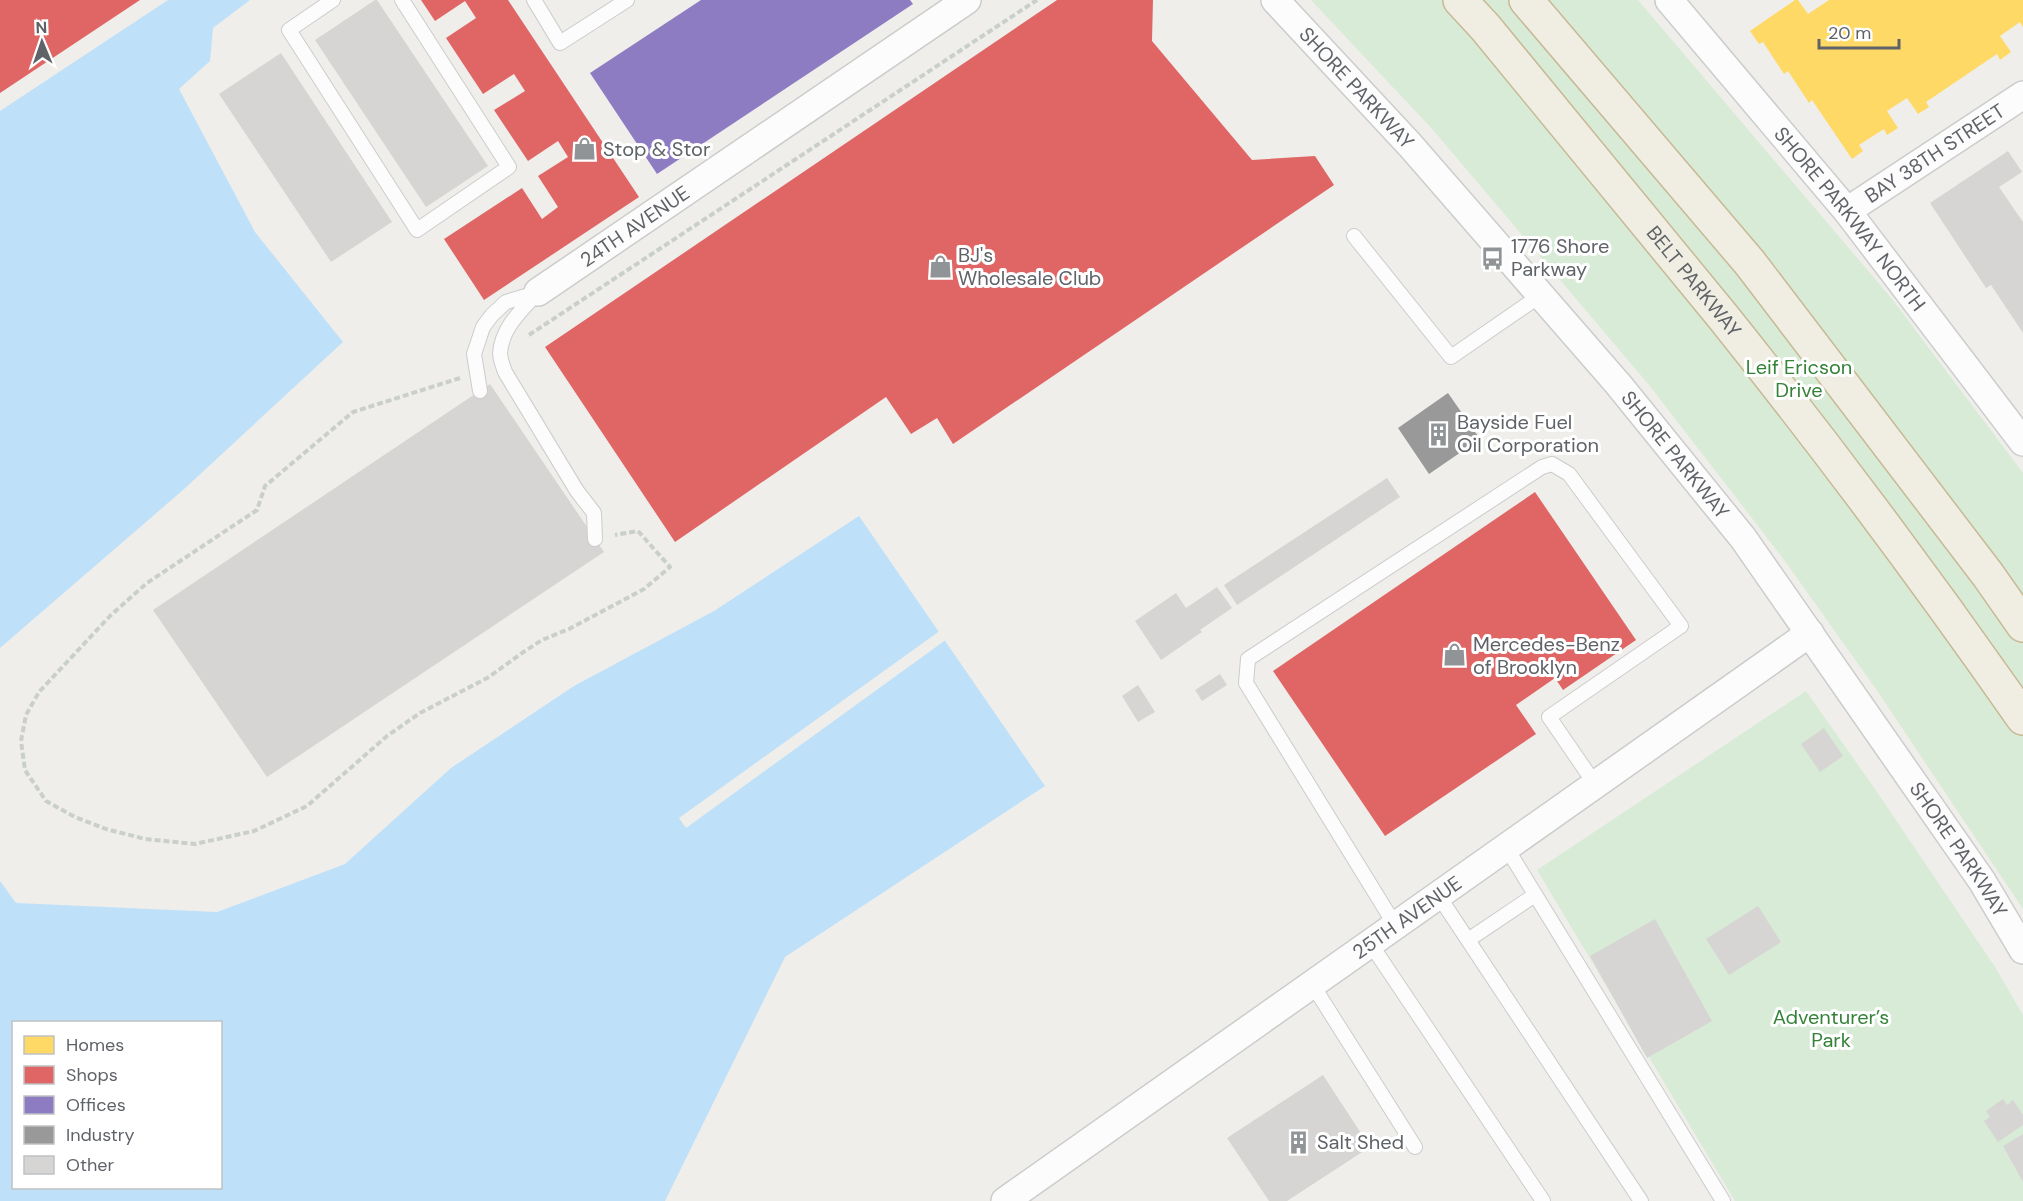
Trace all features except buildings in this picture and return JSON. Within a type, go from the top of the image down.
[{"type":"highway","name":"BELT PARKWAY","points":[[1460,0],[1485,27],[1725,320],[1854,486],[1960,628],[2023,718]]},
{"type":"highway","points":[[1526,0],[1750,263],[1968,548],[2023,625]]},
{"type":"street","name":"24TH AVENUE","points":[[538,292],[967,0]]},
{"type":"street","name":"SHORE PARKWAY","points":[[1275,0],[1410,145],[1541,295],[1618,384],[1743,538],[1982,881],[2023,950]]},
{"type":"street","name":"SHORE PARKWAY NORTH","points":[[1669,0],[1847,211],[2023,442]]},
{"type":"street","name":"BAY 38TH STREET","points":[[1847,211],[2023,95]]},
{"type":"street","name":"25TH AVENUE","points":[[1005,1201],[1810,633]]},
{"type":"lane","points":[[333,0],[289,30],[417,230],[509,167],[402,0]]},
{"type":"lane","points":[[534,0],[560,43],[627,0]]},
{"type":"lane","points":[[1354,236],[1451,357],[1541,295]]},
{"type":"lane","points":[[480,392],[474,354],[483,327],[492,315],[506,303],[538,292]]},
{"type":"lane","name":"24TH AVENUE","points":[[538,292],[511,322],[500,354],[505,372],[577,491],[594,513],[595,539]]},
{"type":"lane","points":[[1395,925],[1246,682],[1248,659],[1542,467],[1552,464],[1569,474],[1681,626],[1549,717],[1595,784]]},
{"type":"lane","points":[[1506,847],[1723,1201]]},
{"type":"lane","points":[[1438,895],[1641,1201]]},
{"type":"lane","points":[[1468,940],[1535,895]]},
{"type":"lane","points":[[1370,943],[1543,1201]]},
{"type":"lane","points":[[1312,984],[1415,1147]]},
{"type":"path","points":[[521,340],[1037,0]]},
{"type":"path","points":[[466,376],[353,412],[265,486],[257,510],[147,583],[111,616],[39,692],[26,715],[21,741],[25,770],[46,801],[75,817],[106,829],[145,839],[195,844],[254,831],[307,806],[387,736],[420,713],[489,677],[542,640],[570,629],[634,595],[670,567],[638,531],[595,539]]},
{"type":"green space","name":"Leif Ericson Drive","points":[[1311,0],[1638,0],[1892,299],[2023,473],[2023,909],[1876,689],[1782,557],[1649,385],[1434,131]]},
{"type":"green space","name":"Adventurer’s Park","points":[[1806,691],[1995,967],[2023,1015],[2023,1201],[1735,1201],[1537,870]]},
{"type":"water","points":[[168,0],[250,0],[213,28],[210,61],[179,89],[255,232],[343,342],[183,490],[0,648],[0,111]]},
{"type":"water","points":[[859,516],[1045,786],[785,957],[665,1201],[0,1201],[0,881],[16,903],[217,912],[345,864],[451,768],[574,686],[714,611]]},
{"type":"pier","points":[[941,630],[947,639],[686,828],[679,818]]},
{"type":"place","name":"Stop & Stor","points":[[585,149]]},
{"type":"place","name":"1776 Shore Parkway","points":[[1493,258]]},
{"type":"place","name":"BJ's Wholesale Club","points":[[940,266]]},
{"type":"place","name":"Bayside Fuel Oil Corporation","points":[[1439,434]]},
{"type":"place","name":"Mercedes-Benz of Brooklyn","points":[[1455,655]]},
{"type":"place","name":"Salt Shed","points":[[1299,1142]]}]
